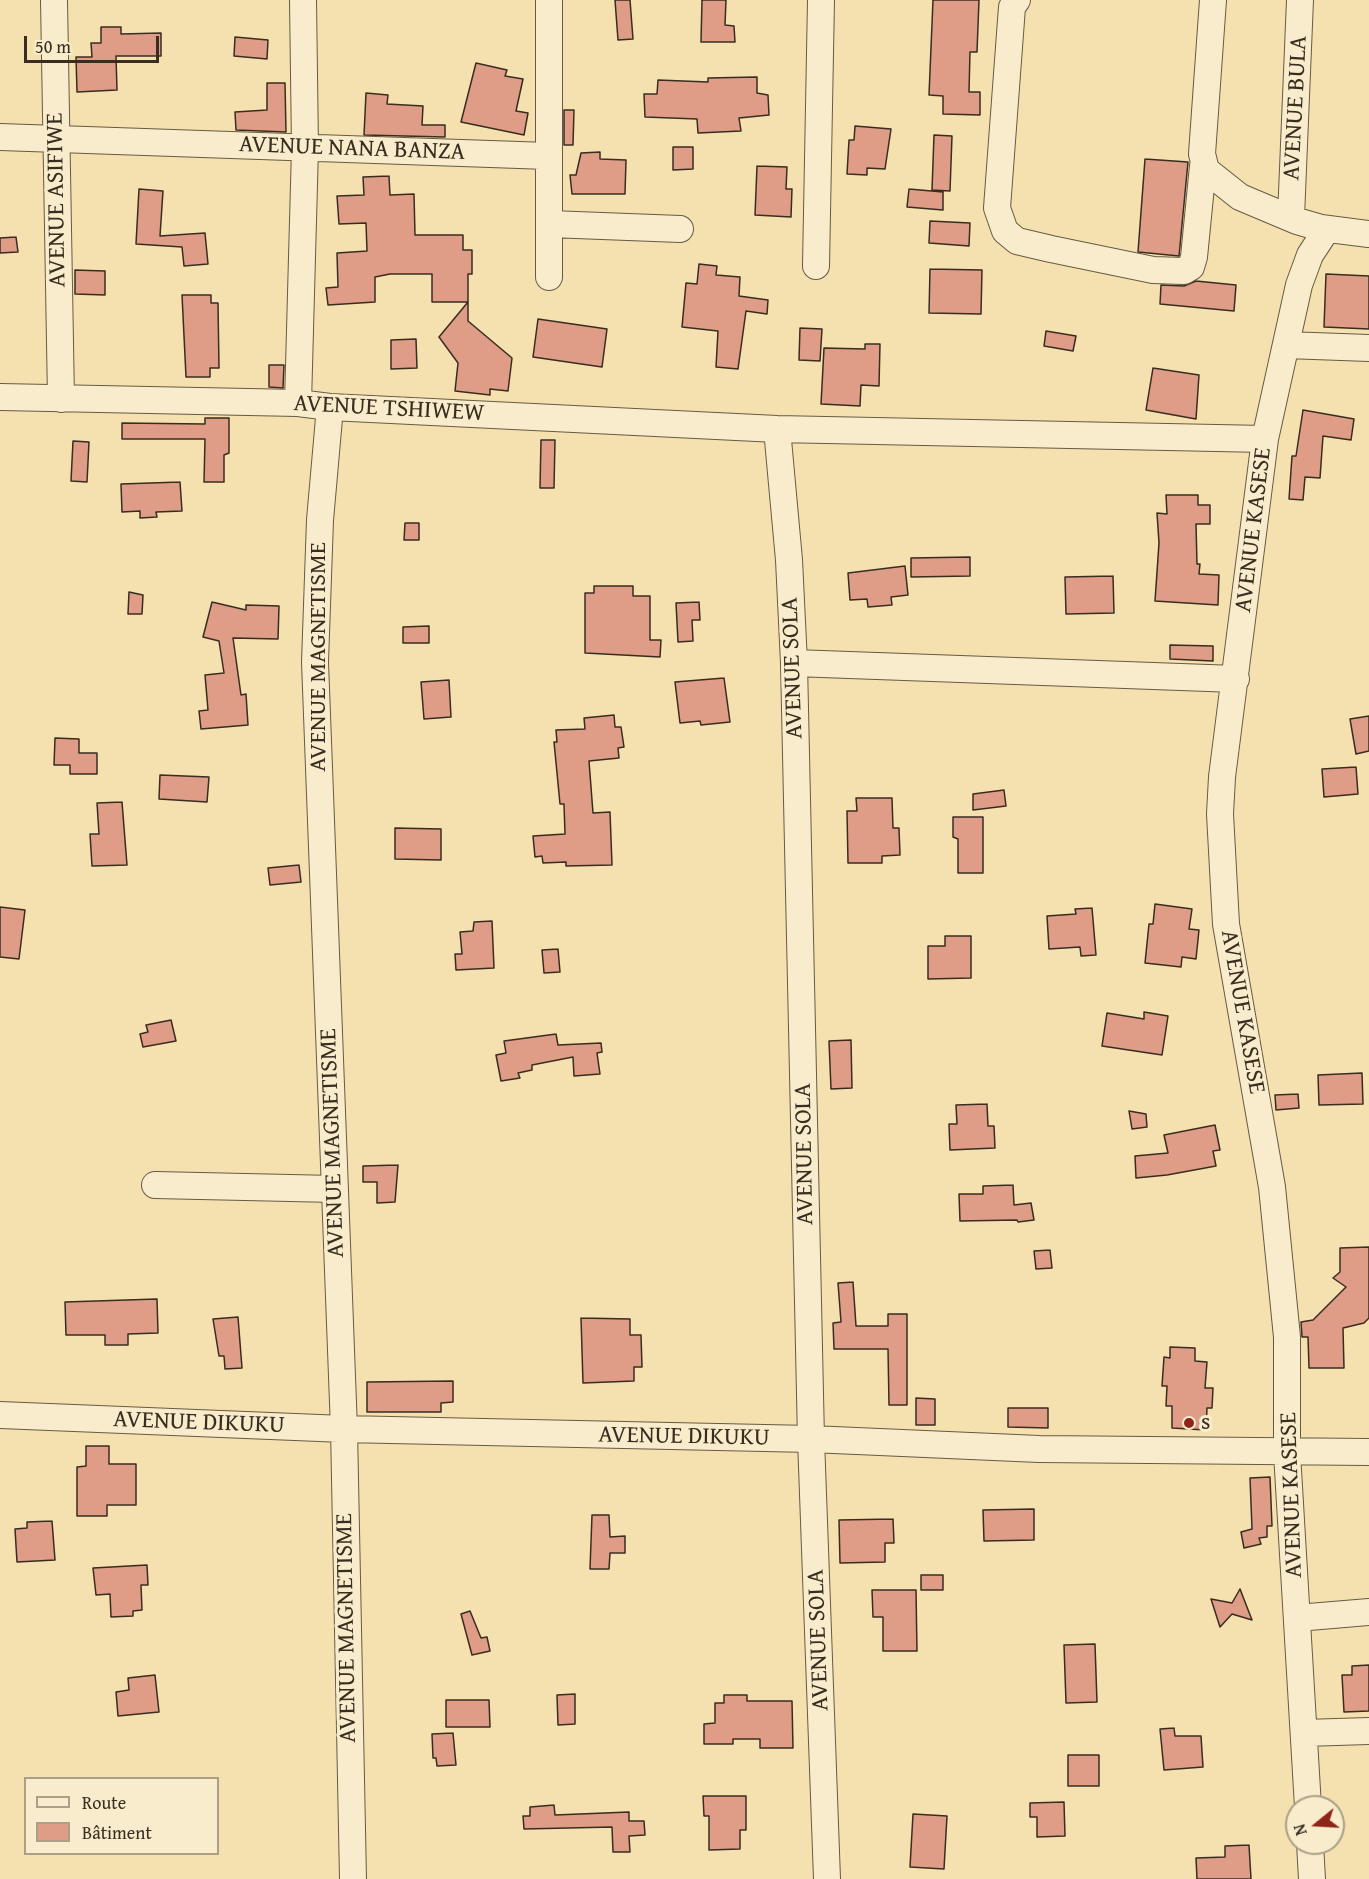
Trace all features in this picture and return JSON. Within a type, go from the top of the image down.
[{"type":"street","name":"AVENUE ASIFIWE","points":[[54,0],[61,399]]},
{"type":"street","points":[[298,403],[305,148],[303,0]]},
{"type":"street","points":[[549,0],[549,277]]},
{"type":"street","points":[[816,266],[821,0]]},
{"type":"street","points":[[1017,0],[1012,7],[997,208],[1005,231],[1017,241],[1051,249],[1153,270],[1184,271],[1191,267],[1194,257],[1203,166],[1213,0]]},
{"type":"street","name":"AVENUE BULA","points":[[1291,217],[1300,0]]},
{"type":"street","name":"AVENUE NANA BANZA","points":[[0,137],[548,156]]},
{"type":"street","points":[[1203,166],[1210,175],[1240,197],[1308,225],[1369,234]]},
{"type":"street","points":[[550,224],[680,229]]},
{"type":"street","name":"AVENUE KASESE","points":[[1307,1795],[1287,1453],[1287,1336],[1272,1187],[1226,924],[1220,814],[1222,777],[1265,439],[1299,285],[1310,255],[1327,229]]},
{"type":"street","points":[[1286,345],[1369,348]]},
{"type":"street","name":"AVENUE TSHIWEW","points":[[0,397],[298,403],[330,407],[777,429],[1265,439]]},
{"type":"street","name":"AVENUE MAGNETISME","points":[[330,407],[320,520],[315,662],[344,1429],[353,1879]]},
{"type":"street","name":"AVENUE SOLA","points":[[777,429],[789,560],[794,663],[812,1439],[827,1879]]},
{"type":"street","points":[[794,663],[1236,679]]},
{"type":"street","points":[[155,1185],[335,1189]]},
{"type":"street","name":"AVENUE DIKUKU","points":[[0,1415],[344,1429],[812,1439],[1039,1449],[1369,1452]]},
{"type":"street","points":[[1297,1618],[1369,1612]]},
{"type":"street","points":[[1304,1733],[1369,1731]]},
{"type":"street","points":[[1311,1855],[1312,1879]]},
{"type":"building","points":[[615,0],[630,0],[633,39],[618,40]]},
{"type":"building","points":[[702,0],[726,0],[725,25],[734,26],[735,42],[701,42]]},
{"type":"building","points":[[933,0],[979,0],[977,52],[970,52],[969,92],[980,92],[980,115],[943,114],[943,96],[929,95]]},
{"type":"building","points":[[101,27],[121,27],[121,34],[161,33],[161,56],[116,56],[117,90],[77,92],[76,57],[92,57],[91,43],[101,43]]},
{"type":"building","points":[[235,37],[268,40],[267,59],[234,56]]},
{"type":"building","points":[[476,63],[507,70],[505,76],[523,79],[516,111],[528,113],[524,135],[461,122]]},
{"type":"building","points":[[757,77],[757,93],[768,95],[769,115],[739,118],[741,131],[698,133],[697,119],[645,117],[644,94],[657,94],[658,80],[708,82],[708,78]]},
{"type":"building","points":[[267,83],[285,83],[286,132],[236,130],[235,112],[267,110]]},
{"type":"building","points":[[366,93],[388,95],[387,104],[423,106],[422,125],[445,125],[445,137],[364,135]]},
{"type":"building","points":[[564,110],[574,110],[573,145],[564,145]]},
{"type":"building","points":[[855,126],[891,129],[885,169],[867,168],[867,175],[847,174],[849,140],[854,140]]},
{"type":"building","points":[[934,135],[952,136],[950,191],[932,190]]},
{"type":"building","points":[[673,147],[693,147],[693,169],[673,170]]},
{"type":"building","points":[[600,152],[600,159],[626,160],[625,194],[572,194],[570,175],[576,175],[581,153]]},
{"type":"building","points":[[1145,159],[1188,162],[1179,256],[1138,252]]},
{"type":"building","points":[[757,166],[787,167],[786,189],[792,189],[791,217],[755,215]]},
{"type":"building","points":[[389,176],[390,195],[414,194],[415,235],[463,235],[463,250],[472,250],[472,274],[468,274],[468,302],[432,302],[432,274],[390,274],[375,277],[375,302],[328,305],[326,288],[338,287],[337,253],[367,251],[366,223],[339,224],[337,196],[364,195],[363,177]]},
{"type":"building","points":[[139,189],[163,191],[160,236],[205,233],[208,264],[184,266],[182,247],[136,244]]},
{"type":"building","points":[[909,189],[943,192],[943,210],[907,207]]},
{"type":"building","points":[[930,221],[970,223],[969,246],[929,243]]},
{"type":"building","points":[[16,237],[18,252],[0,253],[0,238]]},
{"type":"building","points":[[699,264],[717,266],[716,275],[740,277],[739,296],[768,300],[767,314],[746,311],[738,369],[716,367],[718,331],[682,327],[686,283],[697,284]]},
{"type":"building","points":[[930,269],[982,270],[981,314],[929,313]]},
{"type":"building","points":[[75,270],[105,271],[105,295],[75,294]]},
{"type":"building","points":[[1326,274],[1369,276],[1369,329],[1324,327]]},
{"type":"building","points":[[1196,281],[1236,285],[1234,311],[1160,304],[1161,285],[1184,286]]},
{"type":"building","points":[[182,295],[211,295],[211,303],[218,303],[219,368],[210,368],[210,377],[186,377]]},
{"type":"building","points":[[468,302],[468,321],[512,358],[508,391],[490,389],[490,395],[455,391],[458,363],[439,337]]},
{"type":"building","points":[[538,319],[607,329],[602,367],[533,357]]},
{"type":"building","points":[[800,328],[822,329],[820,361],[799,360]]},
{"type":"building","points":[[1046,331],[1076,336],[1073,351],[1044,346]]},
{"type":"building","points":[[416,339],[417,368],[391,369],[391,340]]},
{"type":"building","points":[[865,344],[880,344],[879,386],[861,385],[860,406],[821,404],[824,348],[865,349]]},
{"type":"building","points":[[269,365],[284,365],[283,388],[269,387]]},
{"type":"building","points":[[1153,368],[1199,375],[1196,419],[1146,410]]},
{"type":"building","points":[[1303,410],[1354,419],[1351,440],[1323,436],[1320,478],[1305,477],[1303,500],[1289,499],[1292,456],[1296,456]]},
{"type":"building","points":[[205,418],[229,418],[229,453],[224,455],[224,482],[204,482],[205,439],[122,439],[122,423],[205,424]]},
{"type":"building","points":[[541,440],[555,440],[554,488],[540,488]]},
{"type":"building","points":[[73,441],[89,442],[87,482],[71,481]]},
{"type":"building","points":[[180,482],[182,511],[156,512],[157,517],[140,518],[140,511],[122,512],[121,484]]},
{"type":"building","points":[[1166,495],[1198,495],[1198,505],[1210,505],[1210,524],[1196,524],[1197,564],[1200,564],[1199,574],[1219,575],[1218,605],[1155,601],[1159,543],[1157,513],[1167,514]]},
{"type":"building","points":[[405,523],[419,523],[419,540],[404,540]]},
{"type":"building","points":[[970,557],[970,576],[911,577],[911,558]]},
{"type":"building","points":[[905,566],[908,595],[891,597],[892,605],[868,607],[867,599],[850,600],[848,573]]},
{"type":"building","points":[[1113,576],[1114,613],[1066,614],[1065,577]]},
{"type":"building","points":[[594,586],[633,586],[633,596],[650,596],[650,640],[661,640],[660,657],[585,653],[585,593],[594,593]]},
{"type":"building","points":[[129,592],[143,595],[142,614],[128,614]]},
{"type":"building","points":[[212,602],[246,610],[246,605],[279,606],[278,639],[233,638],[241,695],[246,694],[248,725],[201,729],[199,711],[208,710],[205,675],[224,673],[219,641],[203,637]]},
{"type":"building","points":[[699,602],[700,620],[692,620],[693,641],[678,642],[676,603]]},
{"type":"building","points":[[429,626],[429,643],[403,643],[403,627]]},
{"type":"building","points":[[1170,645],[1213,646],[1213,661],[1170,659]]},
{"type":"building","points":[[724,678],[730,722],[701,725],[700,721],[680,723],[675,682]]},
{"type":"building","points":[[449,680],[451,717],[424,719],[421,682]]},
{"type":"building","points":[[614,715],[615,727],[621,727],[624,747],[618,748],[619,758],[589,761],[593,813],[610,812],[612,865],[566,866],[566,862],[543,863],[542,856],[535,857],[533,836],[565,834],[564,804],[560,804],[554,742],[557,742],[556,730],[585,729],[584,718]]},
{"type":"building","points":[[1369,716],[1369,751],[1356,754],[1350,719]]},
{"type":"building","points":[[55,738],[79,739],[79,753],[97,753],[97,774],[70,774],[70,765],[54,765]]},
{"type":"building","points":[[1356,767],[1358,794],[1324,797],[1322,769]]},
{"type":"building","points":[[160,775],[209,777],[207,802],[159,799]]},
{"type":"building","points":[[1004,790],[1006,806],[973,810],[973,794]]},
{"type":"building","points":[[856,798],[892,798],[893,828],[899,828],[900,855],[882,856],[882,863],[848,863],[847,811],[857,811]]},
{"type":"building","points":[[122,802],[127,865],[92,866],[90,834],[99,834],[97,803]]},
{"type":"building","points":[[953,817],[983,817],[983,873],[958,873],[958,839],[953,837]]},
{"type":"building","points":[[395,828],[441,829],[441,860],[395,859]]},
{"type":"building","points":[[299,865],[301,882],[270,885],[268,868]]},
{"type":"building","points":[[1155,904],[1192,909],[1189,929],[1199,930],[1196,959],[1182,957],[1181,967],[1145,963],[1149,924],[1153,924]]},
{"type":"building","points":[[0,907],[25,910],[19,959],[0,957]]},
{"type":"building","points":[[1092,908],[1096,955],[1081,956],[1080,947],[1049,949],[1047,916],[1076,914],[1075,909]]},
{"type":"building","points":[[492,921],[494,968],[456,970],[455,954],[462,954],[460,932],[473,931],[474,922]]},
{"type":"building","points":[[945,936],[971,936],[971,978],[928,979],[928,946],[945,946]]},
{"type":"building","points":[[558,949],[560,972],[544,973],[542,950]]},
{"type":"building","points":[[1144,1012],[1168,1016],[1162,1055],[1102,1046],[1107,1013],[1144,1019]]},
{"type":"building","points":[[171,1020],[176,1041],[143,1047],[140,1034],[148,1032],[146,1025]]},
{"type":"building","points":[[556,1034],[558,1045],[601,1043],[602,1052],[597,1053],[600,1074],[574,1076],[573,1057],[532,1065],[532,1070],[518,1073],[520,1078],[501,1081],[496,1055],[506,1053],[504,1041]]},
{"type":"building","points":[[851,1040],[852,1088],[831,1089],[829,1041]]},
{"type":"building","points":[[1362,1073],[1363,1104],[1319,1105],[1318,1075]]},
{"type":"building","points":[[1298,1094],[1299,1108],[1276,1110],[1275,1095]]},
{"type":"building","points":[[987,1104],[988,1126],[994,1126],[995,1148],[950,1150],[949,1124],[957,1124],[956,1105]]},
{"type":"building","points":[[1129,1111],[1146,1114],[1147,1127],[1132,1129]]},
{"type":"building","points":[[1215,1125],[1220,1150],[1213,1151],[1216,1166],[1136,1178],[1135,1156],[1168,1153],[1164,1135]]},
{"type":"building","points":[[398,1165],[395,1202],[377,1203],[377,1182],[363,1182],[363,1166]]},
{"type":"building","points":[[1013,1185],[1014,1205],[1031,1203],[1034,1220],[960,1221],[959,1194],[983,1194],[983,1186]]},
{"type":"building","points":[[1369,1247],[1369,1318],[1364,1323],[1343,1328],[1344,1368],[1309,1368],[1308,1337],[1302,1337],[1301,1322],[1313,1320],[1346,1287],[1333,1278],[1340,1272],[1340,1248]]},
{"type":"building","points":[[1050,1250],[1052,1268],[1036,1269],[1034,1251]]},
{"type":"building","points":[[853,1282],[856,1326],[888,1326],[888,1314],[907,1314],[907,1405],[889,1405],[888,1349],[834,1349],[833,1323],[841,1322],[838,1283]]},
{"type":"building","points":[[157,1299],[158,1333],[128,1334],[128,1345],[105,1345],[105,1335],[66,1335],[65,1302]]},
{"type":"building","points":[[238,1317],[242,1368],[225,1369],[224,1356],[219,1356],[213,1319]]},
{"type":"building","points":[[581,1318],[630,1319],[630,1335],[641,1335],[642,1367],[634,1367],[634,1381],[583,1383]]},
{"type":"building","points":[[1170,1347],[1195,1348],[1195,1361],[1207,1362],[1205,1388],[1213,1388],[1212,1408],[1207,1408],[1206,1430],[1172,1428],[1172,1406],[1166,1406],[1167,1386],[1162,1386],[1164,1357],[1170,1358]]},
{"type":"building","points":[[453,1381],[453,1402],[441,1403],[441,1412],[367,1412],[367,1382]]},
{"type":"building","points":[[916,1398],[935,1399],[935,1425],[916,1425]]},
{"type":"building","points":[[1008,1408],[1048,1408],[1048,1428],[1008,1427]]},
{"type":"building","points":[[86,1446],[109,1446],[109,1464],[136,1464],[136,1505],[107,1505],[107,1516],[77,1516],[77,1467],[86,1466]]},
{"type":"building","points":[[1270,1477],[1272,1526],[1267,1526],[1267,1537],[1259,1538],[1261,1544],[1244,1548],[1241,1532],[1252,1529],[1250,1478]]},
{"type":"building","points":[[1034,1509],[1034,1540],[984,1541],[983,1510]]},
{"type":"building","points":[[592,1515],[609,1515],[610,1537],[625,1536],[625,1553],[610,1553],[609,1569],[590,1569]]},
{"type":"building","points":[[893,1519],[894,1543],[885,1543],[885,1562],[840,1563],[839,1520]]},
{"type":"building","points":[[52,1521],[55,1560],[17,1562],[15,1529],[27,1528],[27,1522]]},
{"type":"building","points":[[147,1565],[148,1585],[141,1585],[142,1610],[133,1611],[133,1616],[111,1617],[110,1594],[96,1595],[93,1568]]},
{"type":"building","points":[[921,1575],[943,1575],[943,1590],[921,1590]]},
{"type":"building","points":[[1240,1589],[1252,1620],[1232,1614],[1220,1627],[1211,1599],[1232,1603]]},
{"type":"building","points":[[872,1590],[916,1590],[917,1651],[883,1651],[883,1617],[873,1617]]},
{"type":"building","points":[[470,1611],[481,1638],[487,1637],[490,1651],[472,1655],[461,1614]]},
{"type":"building","points":[[1095,1644],[1097,1702],[1066,1703],[1064,1645]]},
{"type":"building","points":[[1369,1665],[1369,1711],[1344,1712],[1342,1675],[1352,1675],[1352,1666]]},
{"type":"building","points":[[155,1675],[159,1712],[118,1716],[116,1692],[129,1690],[128,1678]]},
{"type":"building","points":[[575,1694],[575,1724],[558,1725],[557,1695]]},
{"type":"building","points":[[724,1695],[747,1695],[747,1701],[792,1701],[793,1748],[760,1748],[760,1739],[733,1739],[733,1744],[704,1744],[704,1724],[715,1723],[715,1703],[724,1703]]},
{"type":"building","points":[[446,1700],[489,1700],[490,1727],[446,1727]]},
{"type":"building","points":[[1174,1728],[1175,1736],[1201,1736],[1203,1767],[1164,1770],[1160,1729]]},
{"type":"building","points":[[453,1733],[456,1765],[437,1766],[436,1758],[433,1758],[432,1734]]},
{"type":"building","points":[[1068,1755],[1099,1755],[1099,1786],[1068,1786]]},
{"type":"building","points":[[703,1796],[746,1796],[746,1830],[740,1830],[740,1849],[709,1850],[709,1816],[704,1816]]},
{"type":"building","points":[[1064,1802],[1065,1836],[1037,1837],[1037,1817],[1030,1817],[1030,1803]]},
{"type":"building","points":[[554,1805],[555,1815],[629,1812],[629,1821],[644,1821],[645,1835],[629,1836],[630,1852],[613,1852],[612,1827],[524,1829],[523,1816],[530,1816],[530,1807]]},
{"type":"building","points":[[913,1814],[947,1816],[944,1869],[910,1867]]},
{"type":"building","points":[[1249,1845],[1251,1879],[1197,1879],[1196,1858],[1225,1857],[1225,1846]]},
{"type":"place","name":"s","points":[[1189,1423]]}]
